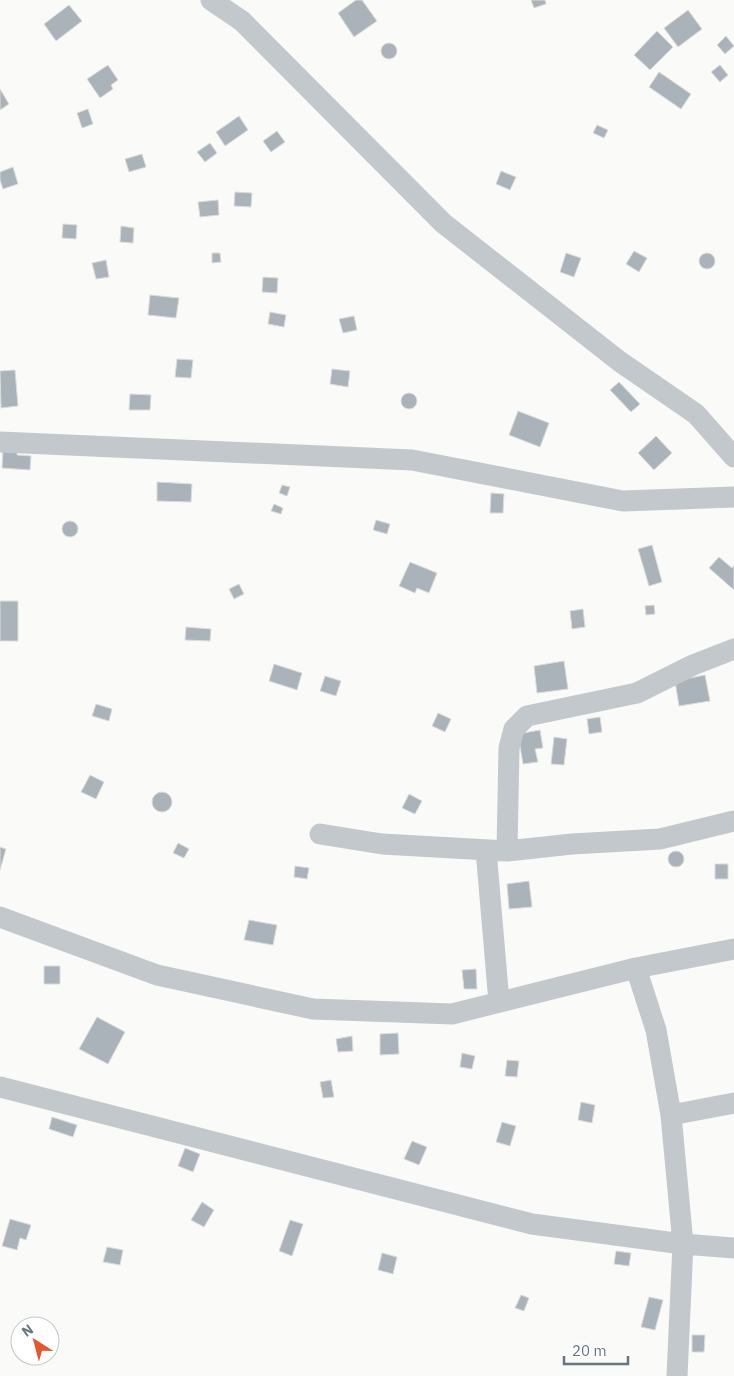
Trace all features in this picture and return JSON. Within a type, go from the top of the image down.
[{"type":"street","points":[[211,0],[242,21],[442,223],[619,362],[696,414],[734,457]]},
{"type":"street","points":[[0,442],[412,460],[623,501],[734,497]]},
{"type":"street","points":[[507,851],[509,748],[514,729],[527,716],[637,692],[693,665],[734,649]]},
{"type":"street","points":[[320,834],[382,844],[507,851],[572,844],[660,840],[734,822]]},
{"type":"street","points":[[486,850],[499,1002]]},
{"type":"street","points":[[0,917],[157,975],[312,1009],[452,1014],[636,968],[734,949]]},
{"type":"street","points":[[636,968],[656,1030],[671,1115],[683,1244],[677,1376]]},
{"type":"street","points":[[0,1087],[532,1224],[683,1244],[734,1248]]},
{"type":"street","points":[[671,1115],[734,1103]]},
{"type":"building","points":[[356,0],[362,0],[377,21],[354,37],[338,13]]},
{"type":"building","points":[[531,0],[545,0],[546,4],[534,8]]},
{"type":"building","points":[[69,5],[82,21],[56,41],[44,24]]},
{"type":"building","points":[[688,10],[702,29],[678,47],[664,28]]},
{"type":"building","points":[[657,31],[673,47],[650,70],[634,55]]},
{"type":"building","points":[[726,36],[734,46],[725,54],[717,45]]},
{"type":"building","points":[[389,43],[397,51],[389,59],[381,51]]},
{"type":"building","points":[[108,65],[118,80],[111,85],[113,89],[100,98],[87,79]]},
{"type":"building","points":[[720,65],[728,75],[720,82],[711,72]]},
{"type":"building","points":[[659,72],[691,94],[681,109],[649,87]]},
{"type":"building","points":[[0,89],[9,104],[0,110]]},
{"type":"building","points":[[88,109],[93,124],[82,128],[77,113]]},
{"type":"building","points":[[239,116],[248,130],[225,146],[216,132]]},
{"type":"building","points":[[597,125],[608,130],[604,138],[593,133]]},
{"type":"building","points":[[277,131],[285,142],[271,152],[263,141]]},
{"type":"building","points":[[210,143],[217,153],[205,162],[197,152]]},
{"type":"building","points":[[142,154],[146,167],[129,172],[125,159]]},
{"type":"building","points":[[13,167],[18,184],[3,189],[0,172]]},
{"type":"building","points":[[501,171],[516,177],[510,190],[496,184]]},
{"type":"building","points":[[235,192],[252,193],[251,207],[234,206]]},
{"type":"building","points":[[218,200],[219,215],[200,217],[198,202]]},
{"type":"building","points":[[63,224],[77,225],[76,239],[62,238]]},
{"type":"building","points":[[121,226],[134,228],[133,243],[120,242]]},
{"type":"building","points":[[634,251],[647,258],[639,272],[626,264]]},
{"type":"building","points":[[212,253],[220,253],[221,262],[212,263]]},
{"type":"building","points":[[566,253],[581,258],[574,277],[560,272]]},
{"type":"building","points":[[707,253],[715,261],[707,269],[699,261]]},
{"type":"building","points":[[106,260],[109,277],[96,279],[92,263]]},
{"type":"building","points":[[263,277],[278,278],[277,293],[262,292]]},
{"type":"building","points":[[150,295],[179,298],[176,318],[148,315]]},
{"type":"building","points":[[270,312],[286,315],[284,327],[268,324]]},
{"type":"building","points":[[354,316],[357,330],[343,333],[339,319]]},
{"type":"building","points":[[177,359],[193,360],[191,378],[175,377]]},
{"type":"building","points":[[332,369],[350,371],[348,387],[330,384]]},
{"type":"building","points":[[15,370],[18,406],[1,408],[0,371]]},
{"type":"building","points":[[619,382],[640,404],[631,412],[610,390]]},
{"type":"building","points":[[409,393],[417,401],[409,409],[401,401]]},
{"type":"building","points":[[130,394],[151,395],[150,410],[129,410]]},
{"type":"building","points":[[518,411],[549,423],[540,447],[509,435]]},
{"type":"building","points":[[656,436],[672,453],[654,470],[638,453]]},
{"type":"building","points":[[3,449],[17,450],[17,455],[31,456],[30,470],[2,468]]},
{"type":"building","points":[[157,482],[192,484],[191,502],[157,501]]},
{"type":"building","points":[[282,485],[290,487],[287,496],[279,493]]},
{"type":"building","points":[[491,493],[504,494],[503,513],[490,513]]},
{"type":"building","points":[[274,504],[283,508],[281,514],[271,511]]},
{"type":"building","points":[[376,520],[390,524],[387,534],[373,530]]},
{"type":"building","points":[[70,521],[78,529],[70,537],[62,529]]},
{"type":"building","points":[[652,545],[662,582],[649,586],[638,549]]},
{"type":"building","points":[[719,557],[732,568],[734,565],[734,590],[709,568]]},
{"type":"building","points":[[410,562],[437,573],[429,593],[417,588],[415,593],[399,586]]},
{"type":"building","points":[[239,584],[244,594],[234,599],[229,589]]},
{"type":"building","points":[[0,601],[18,601],[18,641],[0,641]]},
{"type":"building","points":[[654,605],[655,614],[646,615],[645,606]]},
{"type":"building","points":[[583,609],[585,627],[572,629],[570,611]]},
{"type":"building","points":[[186,627],[211,629],[210,641],[185,640]]},
{"type":"building","points":[[564,661],[568,689],[537,693],[534,666]]},
{"type":"building","points":[[274,664],[302,673],[297,690],[269,681]]},
{"type":"building","points":[[705,675],[710,701],[679,706],[675,681]]},
{"type":"building","points":[[325,676],[341,681],[336,696],[320,691]]},
{"type":"building","points":[[96,704],[112,709],[109,721],[92,716]]},
{"type":"building","points":[[438,713],[451,719],[445,732],[432,726]]},
{"type":"building","points":[[600,717],[602,732],[589,734],[587,719]]},
{"type":"building","points":[[540,730],[543,748],[535,749],[538,762],[523,764],[518,734]]},
{"type":"building","points":[[554,737],[567,739],[564,765],[551,764]]},
{"type":"building","points":[[90,775],[104,782],[96,799],[81,792]]},
{"type":"building","points":[[158,792],[166,792],[172,798],[172,806],[166,812],[158,812],[152,806],[152,798]]},
{"type":"building","points":[[409,794],[422,801],[415,814],[402,808]]},
{"type":"building","points":[[178,843],[189,849],[184,858],[173,853]]},
{"type":"building","points":[[0,847],[6,849],[0,870]]},
{"type":"building","points":[[676,851],[684,859],[676,867],[668,859]]},
{"type":"building","points":[[715,864],[728,864],[728,879],[715,879]]},
{"type":"building","points":[[295,866],[309,868],[307,879],[294,877]]},
{"type":"building","points":[[529,881],[532,907],[509,909],[507,884]]},
{"type":"building","points":[[249,920],[277,925],[273,945],[244,940]]},
{"type":"building","points":[[44,966],[60,966],[60,984],[44,984]]},
{"type":"building","points":[[476,969],[477,989],[464,989],[462,970]]},
{"type":"building","points":[[97,1017],[125,1032],[108,1064],[79,1049]]},
{"type":"building","points":[[398,1033],[399,1054],[380,1055],[380,1034]]},
{"type":"building","points":[[352,1036],[353,1051],[338,1052],[336,1039]]},
{"type":"building","points":[[462,1053],[475,1056],[472,1069],[460,1067]]},
{"type":"building","points":[[507,1060],[519,1061],[517,1077],[505,1076]]},
{"type":"building","points":[[331,1080],[334,1097],[323,1098],[320,1082]]},
{"type":"building","points":[[581,1102],[595,1105],[592,1123],[578,1120]]},
{"type":"building","points":[[52,1117],[77,1125],[73,1137],[49,1129]]},
{"type":"building","points":[[502,1122],[516,1126],[510,1146],[496,1142]]},
{"type":"building","points":[[412,1141],[427,1147],[419,1165],[404,1159]]},
{"type":"building","points":[[185,1148],[200,1154],[193,1172],[178,1166]]},
{"type":"building","points":[[202,1202],[214,1210],[204,1227],[191,1220]]},
{"type":"building","points":[[10,1219],[31,1225],[26,1240],[20,1238],[17,1250],[2,1246]]},
{"type":"building","points":[[290,1220],[303,1224],[292,1256],[279,1251]]},
{"type":"building","points":[[107,1247],[123,1250],[120,1265],[103,1262]]},
{"type":"building","points":[[616,1251],[631,1253],[629,1266],[614,1264]]},
{"type":"building","points":[[382,1253],[397,1257],[393,1274],[378,1270]]},
{"type":"building","points":[[521,1295],[529,1298],[524,1311],[515,1308]]},
{"type":"building","points":[[649,1297],[663,1300],[655,1330],[641,1327]]},
{"type":"building","points":[[692,1335],[705,1335],[704,1352],[692,1352]]}]
